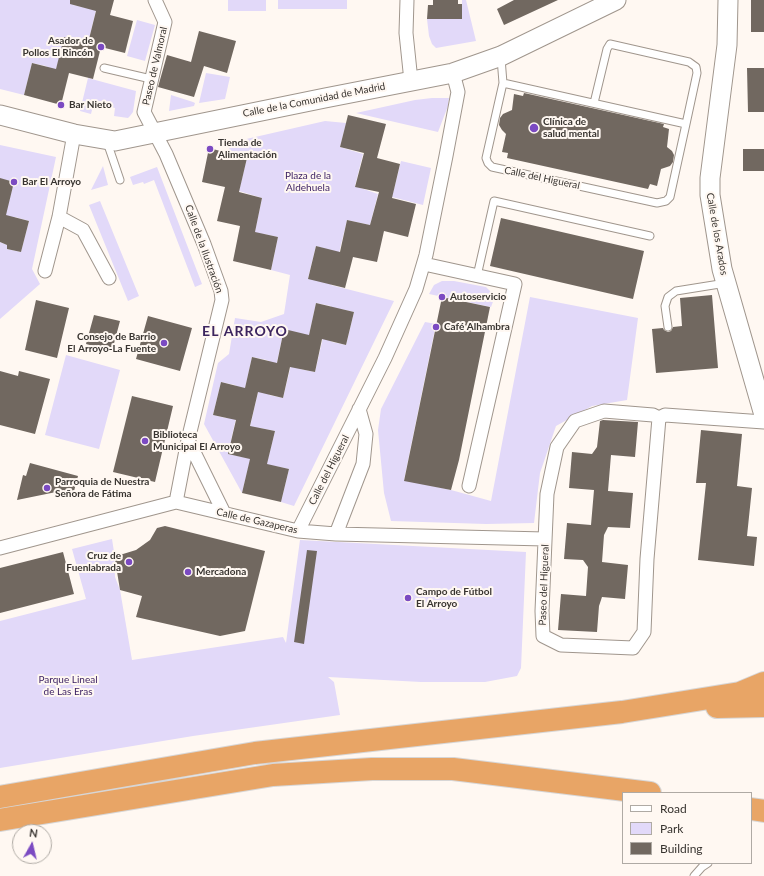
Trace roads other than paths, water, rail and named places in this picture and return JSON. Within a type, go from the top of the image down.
[{"type":"highway","points":[[0,797],[255,753],[622,712],[740,693],[764,684]]},
{"type":"highway","points":[[622,712],[764,706]]},
{"type":"highway","points":[[0,820],[273,775],[372,769],[454,769],[642,792]]},
{"type":"highway","points":[[752,809],[764,811]]},
{"type":"street","name":"Paseo de Valmoral","points":[[154,132],[144,112],[165,22],[155,0]]},
{"type":"street","points":[[407,0],[406,33],[411,81]]},
{"type":"street","name":"Calle de la Comunidad de Madrid","points":[[0,115],[74,134],[115,141],[453,73],[501,56],[616,0]]},
{"type":"street","name":"Calle de los Arados","points":[[728,0],[727,45],[710,178],[710,195],[722,269],[764,415]]},
{"type":"street","name":"Calle del Higueral","points":[[298,531],[411,301],[424,264],[458,92],[453,73]]},
{"type":"street","name":"Calle de la Ilustración","points":[[154,132],[169,160],[204,244],[221,291],[222,300],[188,440],[176,502]]},
{"type":"street","points":[[45,272],[59,217],[74,134]]},
{"type":"street","points":[[59,217],[83,230],[108,278]]},
{"type":"street","points":[[424,264],[515,284],[469,486]]},
{"type":"street","name":"Calle del Higueral","points":[[336,534],[363,464],[366,434],[359,409]]},
{"type":"street","name":"Paseo del Higueral","points":[[604,411],[653,414],[659,418],[647,559],[644,632],[633,648],[561,645],[542,636],[547,494],[557,447],[575,421],[604,411]]},
{"type":"street","name":"Paseo del Higueral","points":[[659,418],[665,415],[764,422]]},
{"type":"street","points":[[188,440],[224,513]]},
{"type":"street","name":"Calle de Gazaperas","points":[[0,548],[176,502],[298,531],[336,534],[545,538]]},
{"type":"lane","points":[[501,56],[503,83],[594,104],[686,124],[697,73],[696,67],[689,62],[610,44],[607,49],[594,104]]},
{"type":"lane","points":[[104,68],[151,79]]},
{"type":"lane","name":"Calle del Higueral","points":[[503,83],[486,158],[492,167],[499,169],[657,203],[666,201],[670,197],[686,124]]},
{"type":"lane","points":[[106,140],[120,180]]},
{"type":"lane","points":[[477,276],[494,201],[650,236]]},
{"type":"lane","points":[[668,327],[665,306],[668,297],[676,291],[726,283]]},
{"type":"lane","points":[[694,876],[706,864]]},
{"type":"place","name":"Asador de Pollos El Rincón","points":[[101,47]]},
{"type":"place","name":"Bar Nieto","points":[[61,105]]},
{"type":"place","name":"Clínica de salud mental","points":[[534,128]]},
{"type":"place","name":"Tienda de Alimentación","points":[[210,149]]},
{"type":"place","name":"Bar El Arroyo","points":[[14,182]]},
{"type":"place","name":"Autoservicio","points":[[442,297]]},
{"type":"place","name":"Café Alhambra","points":[[436,327]]},
{"type":"place","name":"Consejo de Barrio El Arroyo-La Fuente","points":[[164,343]]},
{"type":"place","name":"Biblioteca Municipal El Arroyo","points":[[145,441]]},
{"type":"place","name":"Parroquia de Nuestra Señora de Fátima","points":[[47,488]]},
{"type":"place","name":"Cruz de Fuenlabrada","points":[[129,562]]},
{"type":"place","name":"Mercadona","points":[[188,572]]},
{"type":"place","name":"Campo de Fútbol El Arroyo","points":[[408,598]]},
{"type":"district","name":"EL ARROYO","points":[[245,331]]},
{"type":"park label","name":"Plaza de la Aldehuela","points":[[308,182]]},
{"type":"park label","name":"Parque Lineal de Las Eras","points":[[68,686]]}]
